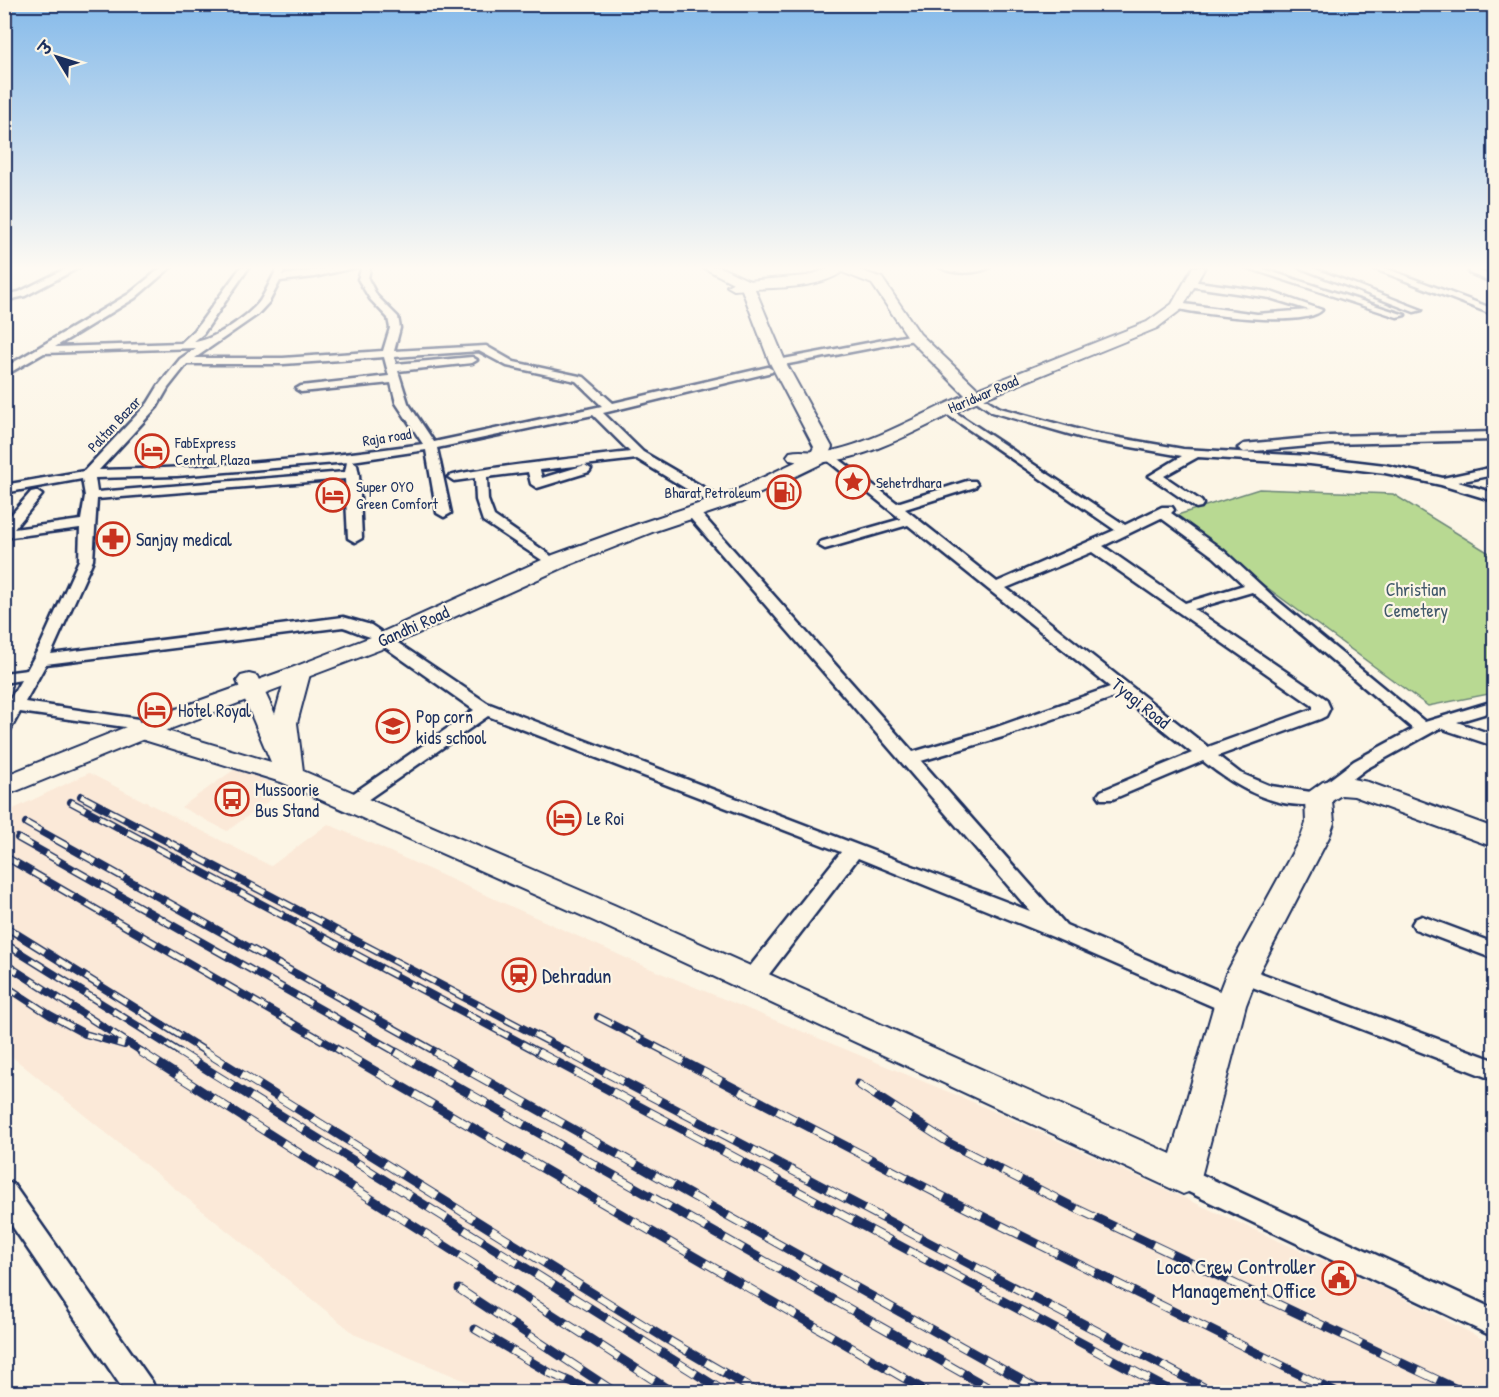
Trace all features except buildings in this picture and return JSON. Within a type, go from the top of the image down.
[{"type":"main road","points":[[759,332],[773,367],[815,453]]},
{"type":"main road","name":"Gandhi Road","points":[[250,686],[298,674],[545,558],[640,520],[700,504],[735,498],[815,453]]},
{"type":"main road","name":"Gandhi Road","points":[[4,775],[379,637],[700,504]]},
{"type":"main road","name":"Gandhi Road","points":[[4,787],[136,727]]},
{"type":"street","points":[[4,373],[71,332]]},
{"type":"street","points":[[183,346],[199,332]]},
{"type":"street","name":"Paltan Bazar","points":[[88,474],[153,405],[163,387],[184,361],[224,332]]},
{"type":"street","points":[[394,332],[389,354],[402,403],[431,446],[444,513]]},
{"type":"street","points":[[912,332],[976,396],[996,410],[1090,436],[1195,454],[1347,463],[1444,482],[1494,497]]},
{"type":"street","name":"Haridwar Road","points":[[815,453],[897,435],[946,409],[1134,332]]},
{"type":"street","name":"Raja road","points":[[4,489],[88,474],[177,472],[350,458],[431,446],[595,411],[773,367],[915,337]]},
{"type":"street","points":[[4,357],[36,353],[204,345]]},
{"type":"street","points":[[184,361],[283,361],[479,348],[511,364],[580,379],[610,407]]},
{"type":"street","points":[[301,388],[502,358]]},
{"type":"street","points":[[946,409],[1125,531]]},
{"type":"street","points":[[595,411],[639,455],[700,504],[852,692],[1060,931]]},
{"type":"street","points":[[1229,456],[1232,450],[1237,449],[1330,440],[1494,436]]},
{"type":"street","name":"Tyagi Road","points":[[815,453],[896,508],[1124,688],[1203,755],[1234,777],[1254,787],[1293,798],[1359,788],[1494,838]]},
{"type":"street","points":[[1195,454],[1155,476],[1196,504]]},
{"type":"street","points":[[454,477],[533,467],[535,483],[539,484],[619,457],[639,455]]},
{"type":"street","points":[[350,458],[356,538]]},
{"type":"street","points":[[1444,482],[1494,471]]},
{"type":"street","points":[[481,473],[482,500],[488,518],[545,558]]},
{"type":"street","points":[[4,726],[37,667],[86,560],[87,523],[91,496],[88,474]]},
{"type":"street","points":[[91,496],[353,475]]},
{"type":"street","points":[[896,508],[971,484]]},
{"type":"street","points":[[4,533],[36,495]]},
{"type":"street","points":[[997,587],[1165,512],[1219,554],[1254,587],[1432,726],[1494,741]]},
{"type":"street","points":[[825,545],[911,520]]},
{"type":"street","points":[[4,533],[87,523]]},
{"type":"street","points":[[1093,546],[1320,703],[1322,708],[1314,715],[1203,755],[1107,795]]},
{"type":"street","points":[[1183,608],[1254,587]]},
{"type":"street","points":[[4,678],[37,667],[343,622],[366,628],[470,701],[487,709],[923,876],[1060,931],[1230,1005]]},
{"type":"street","points":[[290,776],[285,723],[298,674]]},
{"type":"street","points":[[250,686],[290,776]]},
{"type":"street","points":[[909,759],[1000,732],[1124,688]]},
{"type":"street","points":[[16,706],[136,727],[290,776],[752,980],[1183,1177],[1494,1323]]},
{"type":"street","points":[[1183,1177],[1230,1005],[1242,974],[1315,837],[1320,823],[1324,792],[1360,765],[1432,726],[1494,706]]},
{"type":"street","points":[[351,803],[487,709]]},
{"type":"street","points":[[752,980],[853,850]]},
{"type":"street","points":[[1422,924],[1494,951]]},
{"type":"street","points":[[1242,974],[1494,1070]]},
{"type":"street","points":[[4,1192],[142,1392]]},
{"type":"shaded area","points":[[238,767],[284,790],[227,831],[181,807]]},
{"type":"shaded area","points":[[89,773],[271,866],[328,824],[644,966],[973,1102],[1396,1294],[1494,1345],[1494,1392],[492,1392],[356,1335],[5,1051],[5,813]]},
{"type":"green space","name":"Christian Cemetery","points":[[1259,489],[1393,494],[1494,556],[1494,693],[1428,706],[1171,517]]},
{"type":"railway","points":[[81,796],[570,1053]]},
{"type":"railway","points":[[71,802],[540,1053]]},
{"type":"railway","points":[[26,823],[438,1053]]},
{"type":"railway","points":[[18,838],[398,1053]]},
{"type":"railway","points":[[4,856],[344,1053]]},
{"type":"railway","points":[[4,926],[208,1053]]},
{"type":"railway","points":[[4,943],[181,1053]]},
{"type":"railway","points":[[4,963],[144,1053]]},
{"type":"railway","points":[[4,985],[50,1015],[85,1034],[124,1045]]},
{"type":"railway","points":[[598,1017],[668,1053]]},
{"type":"railway","points":[[141,1052],[672,1392]]},
{"type":"railway","points":[[179,1052],[725,1392]]},
{"type":"railway","points":[[206,1052],[663,1337],[757,1392]]},
{"type":"railway","points":[[342,1052],[928,1392]]},
{"type":"railway","points":[[396,1052],[996,1392]]},
{"type":"railway","points":[[435,1052],[1043,1392]]},
{"type":"railway","points":[[538,1052],[1173,1392]]},
{"type":"railway","points":[[567,1052],[1213,1392]]},
{"type":"railway","points":[[665,1052],[936,1193],[1335,1392]]},
{"type":"railway","points":[[858,1084],[949,1143],[1071,1206],[1463,1392]]},
{"type":"railway","points":[[459,1289],[615,1392]]},
{"type":"railway","points":[[475,1329],[550,1373],[594,1392]]},
{"type":"place","name":"FabExpress Central Plaza","points":[[152,451]]},
{"type":"place","name":"Sehetrdhara","points":[[853,482]]},
{"type":"place","name":"Bharat Petroleum","points":[[784,492]]},
{"type":"place","name":"Super OYO Green Comfort","points":[[333,495]]},
{"type":"place","name":"Sanjay medical","points":[[113,539]]},
{"type":"place","name":"Hotel Royal","points":[[155,710]]},
{"type":"place","name":"Pop corn kids school","points":[[393,726]]},
{"type":"place","name":"Mussoorie Bus Stand","points":[[232,799]]},
{"type":"place","name":"Le Roi","points":[[564,818]]},
{"type":"place","name":"Dehradun","points":[[519,975]]},
{"type":"place","name":"Loco Crew Controller Management Office","points":[[1339,1278]]}]
